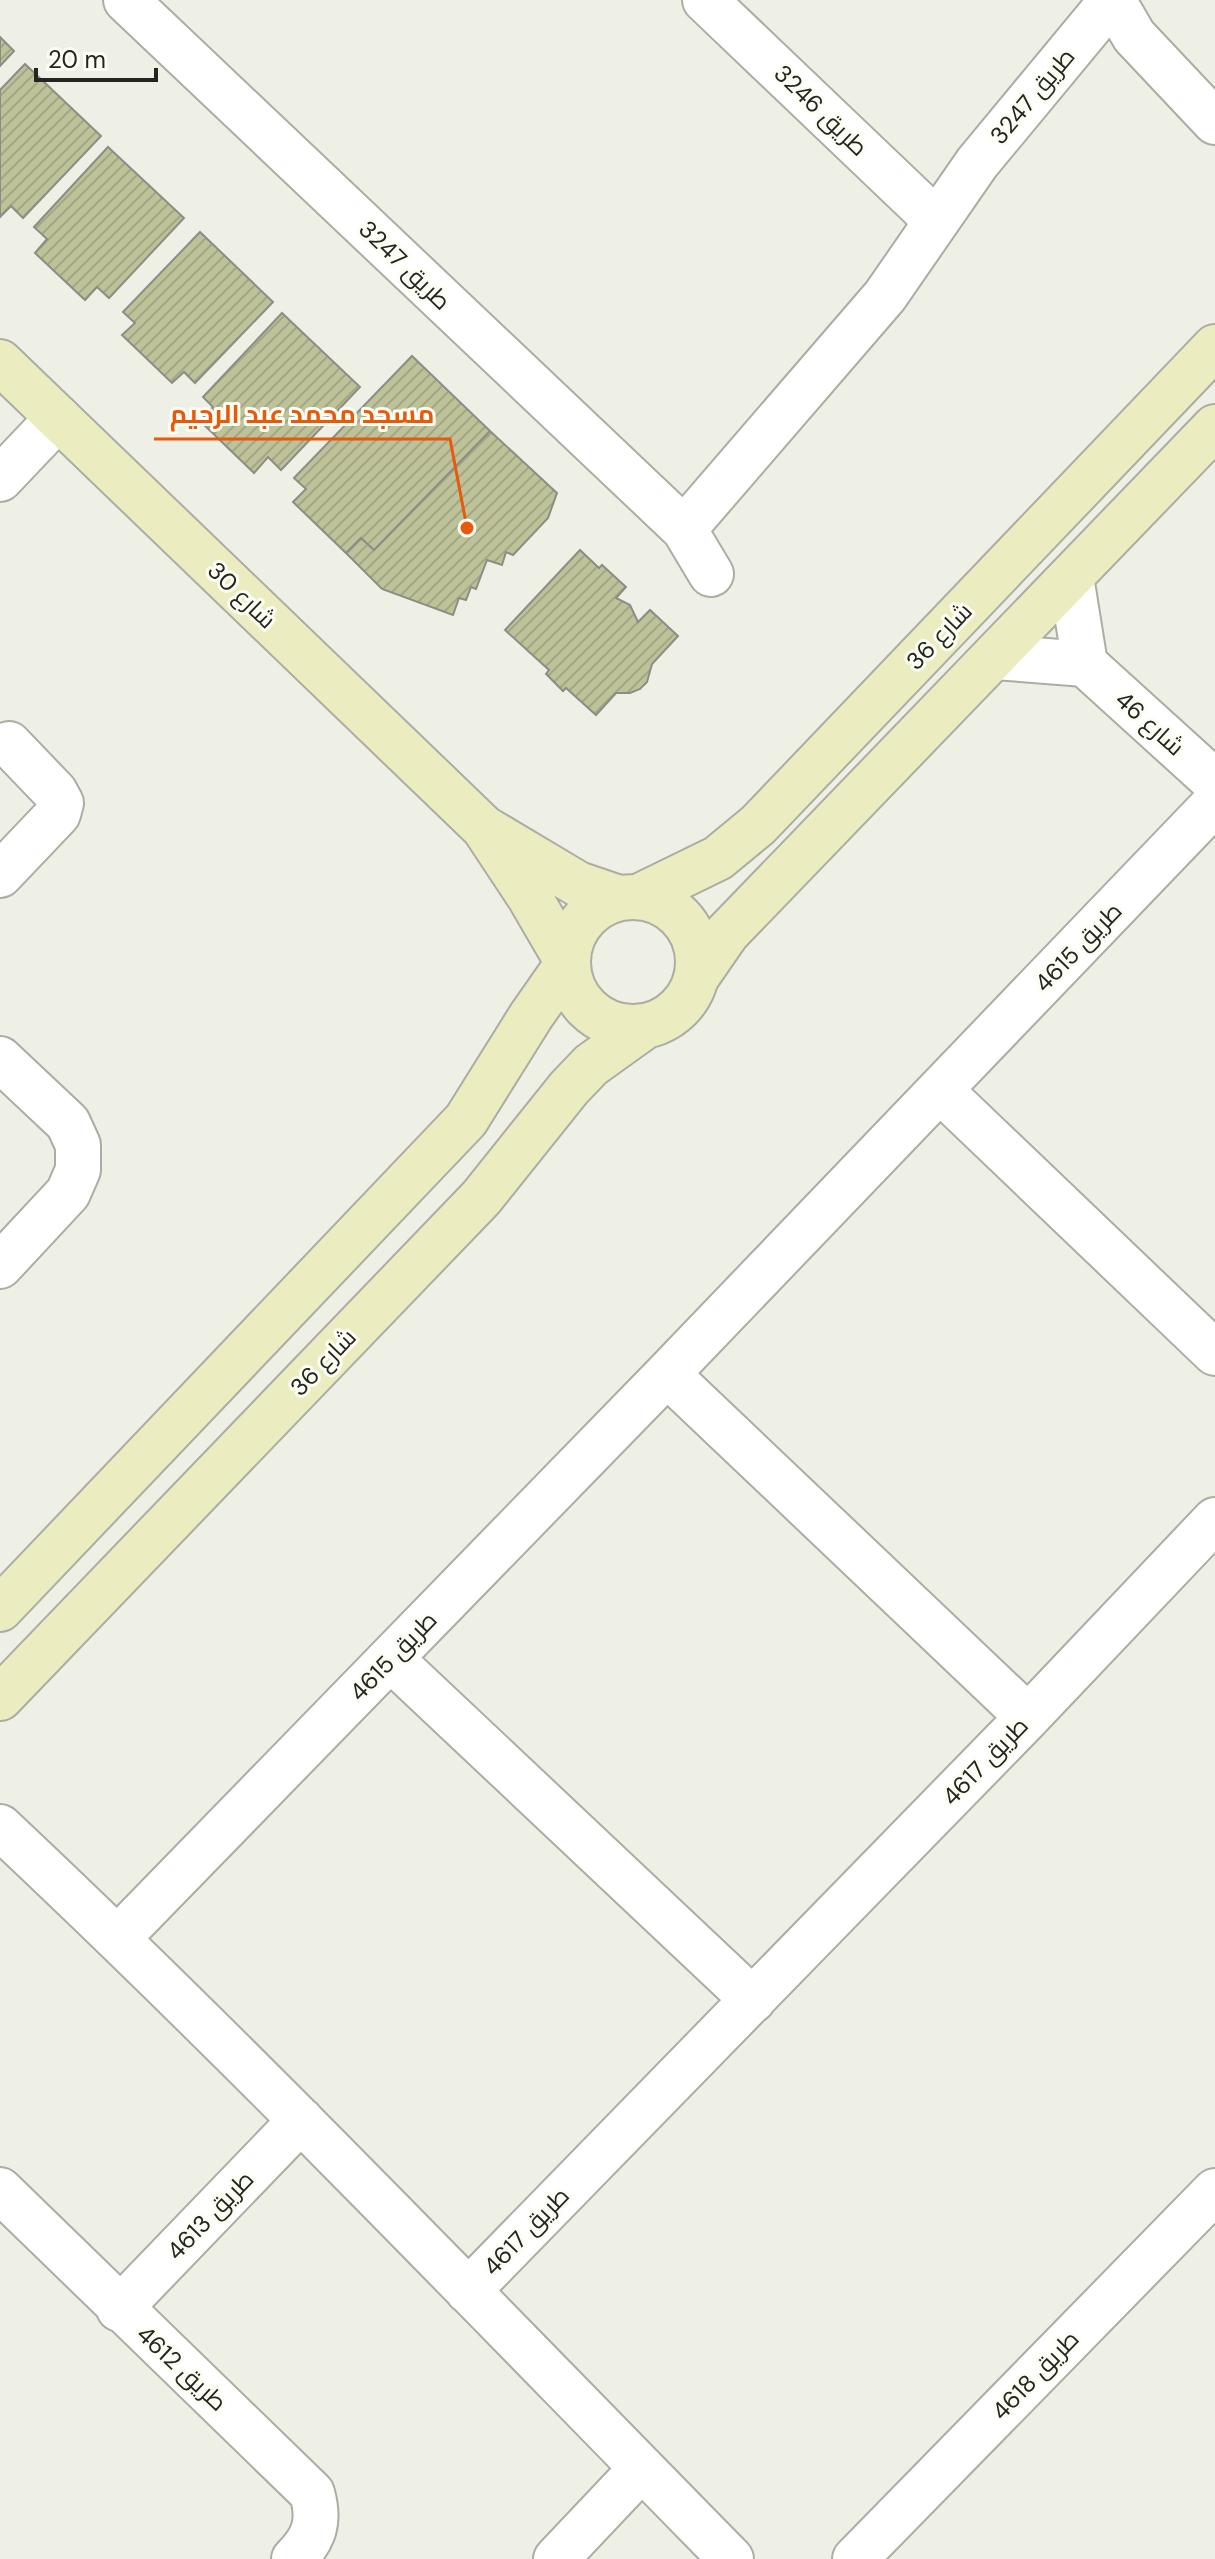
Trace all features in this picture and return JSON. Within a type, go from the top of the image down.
[{"type":"street","name":"طريق 3247","points":[[126,0],[684,529],[711,574]]},
{"type":"street","name":"طريق 3246","points":[[705,0],[923,208],[934,223]]},
{"type":"street","name":"طريق 3247","points":[[684,529],[885,296],[977,163],[1113,0]]},
{"type":"street","points":[[1113,0],[1134,36],[1215,122]]},
{"type":"street","name":"شارع 36","points":[[630,897],[718,858],[758,825],[1215,347]]},
{"type":"street","name":"شارع 30","points":[[0,362],[484,828],[568,963]]},
{"type":"street","points":[[0,479],[58,418]]},
{"type":"street","points":[[698,975],[697,944],[681,916],[656,900],[630,897],[598,906],[582,921],[571,941],[568,963],[570,981],[578,998],[591,1012],[606,1022],[625,1027],[644,1027],[663,1021],[691,993],[698,975],[727,933],[1215,427]]},
{"type":"street","points":[[995,657],[1085,664],[1071,577]]},
{"type":"street","name":"شارع 46","points":[[1085,664],[1215,782]]},
{"type":"street","points":[[0,875],[61,809],[59,797],[9,744]]},
{"type":"street","name":"طريق 4615","points":[[118,1938],[941,1091],[1215,803]]},
{"type":"street","name":"شارع 30","points":[[484,828],[578,884],[630,897]]},
{"type":"street","points":[[0,1609],[466,1120],[539,1003],[568,963]]},
{"type":"street","name":"شارع 36","points":[[0,1698],[481,1198],[576,1080],[616,1044],[644,1027]]},
{"type":"street","points":[[0,1059],[68,1123],[78,1145],[78,1170],[68,1193],[0,1266]]},
{"type":"street","points":[[941,1091],[1215,1353]]},
{"type":"street","points":[[667,1374],[1028,1717]]},
{"type":"street","name":"طريق 4617","points":[[468,2291],[1028,1717],[1215,1520]]},
{"type":"street","points":[[391,1659],[753,2000]]},
{"type":"street","points":[[0,1827],[118,1938],[301,2120],[731,2559]]},
{"type":"street","name":"طريق 4613","points":[[119,2309],[301,2120]]},
{"type":"street","name":"طريق 4612","points":[[0,2190],[119,2309],[312,2493],[317,2510],[316,2529],[294,2559]]},
{"type":"street","name":"طريق 4618","points":[[855,2559],[1215,2191]]},
{"type":"street","points":[[556,2559],[642,2468]]},
{"type":"building","points":[[0,37],[14,51],[0,66]]},
{"type":"building","points":[[25,64],[101,136],[23,218],[11,206],[0,217],[0,90]]},
{"type":"building","points":[[108,147],[184,218],[109,298],[97,287],[85,300],[35,253],[47,239],[34,227]]},
{"type":"building","points":[[200,232],[273,302],[195,383],[184,372],[172,383],[122,335],[135,323],[123,312]]},
{"type":"building","points":[[282,313],[360,387],[281,470],[268,457],[254,473],[200,421],[213,407],[203,397]]},
{"type":"building","points":[[412,356],[490,431],[374,550],[361,538],[346,553],[293,502],[306,489],[294,478]]},
{"type":"building","points":[[490,431],[557,493],[548,518],[513,555],[506,552],[502,565],[487,560],[476,589],[471,587],[466,600],[459,598],[453,615],[382,589],[346,553],[361,538],[374,550]]},
{"type":"building","points":[[580,550],[626,587],[616,598],[630,605],[638,622],[650,610],[678,636],[652,664],[647,682],[640,689],[616,693],[596,715],[566,688],[563,691],[546,674],[549,670],[505,630]]},
{"type":"place","name":"مسجد محمد عبد الرحيم","points":[[467,528]]}]
